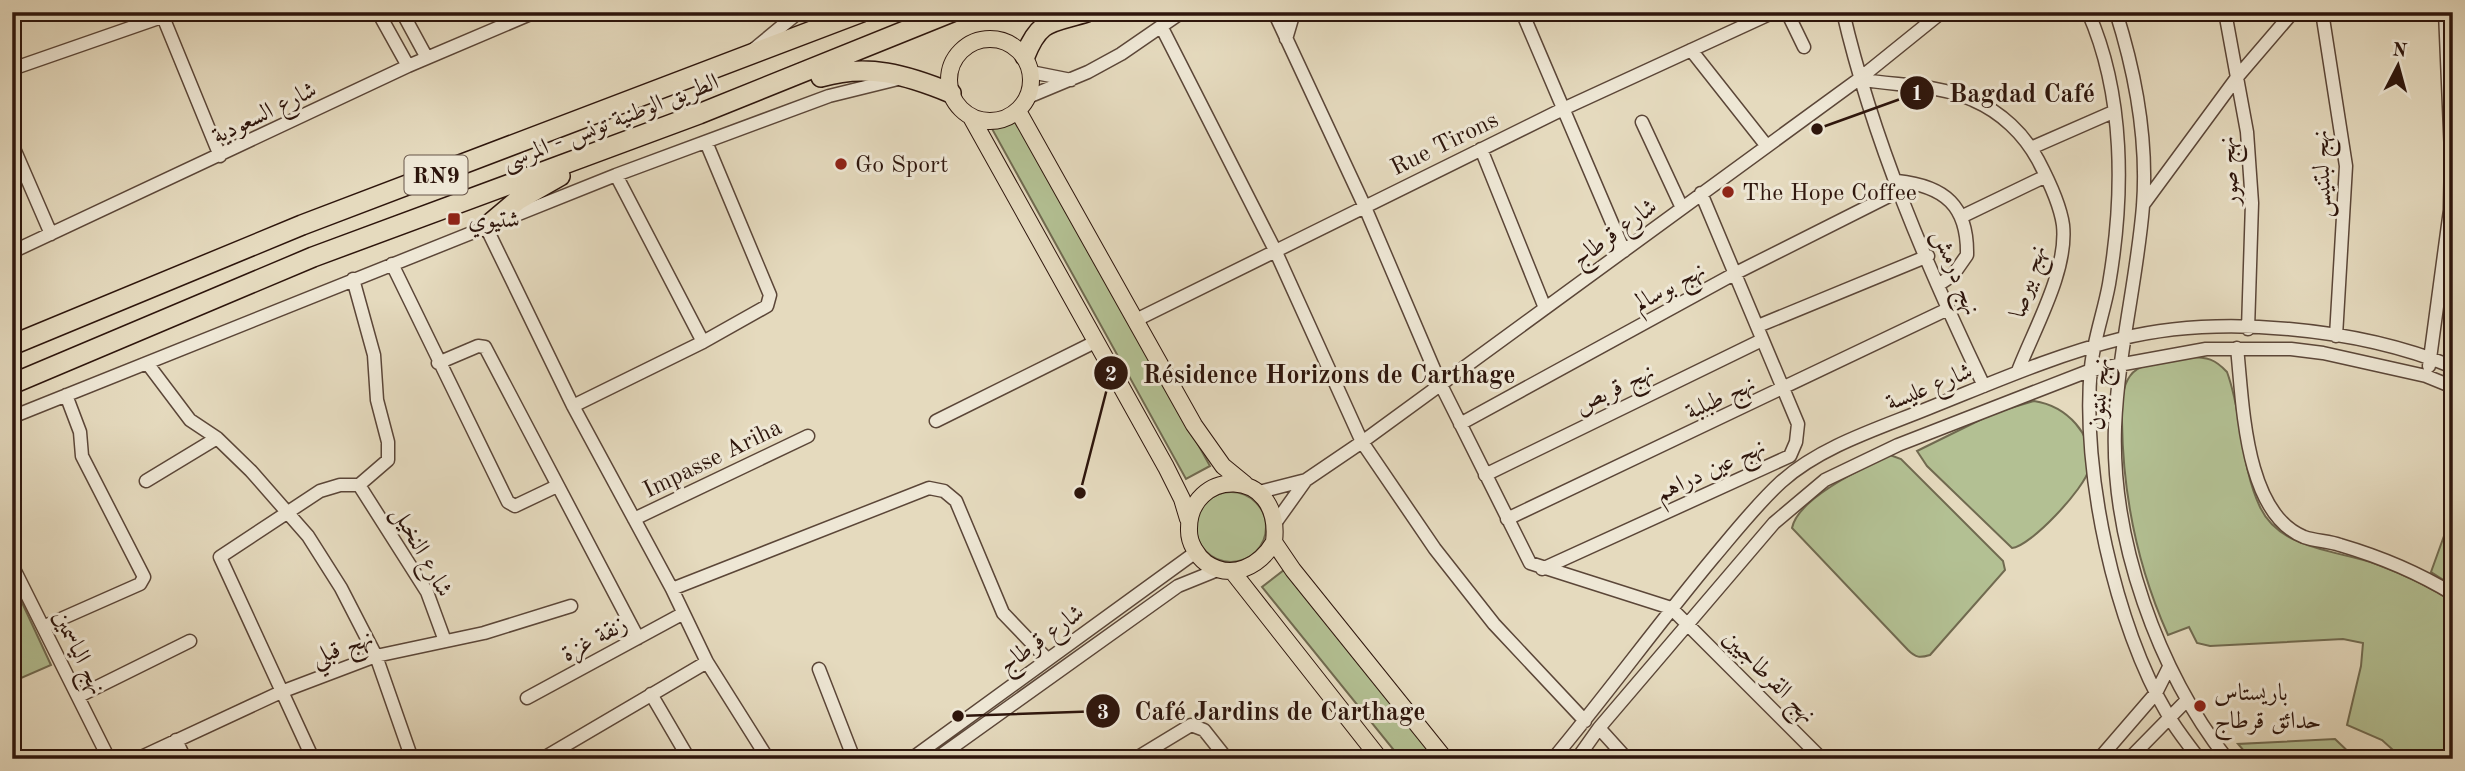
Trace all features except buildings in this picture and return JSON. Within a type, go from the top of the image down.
[{"type":"highway","name":"الطريق الوطنية تونس - المرسى","points":[[12,345],[302,225],[862,12]]},
{"type":"highway","name":"الطريق الوطنية تونس - المرسى","points":[[12,384],[313,257],[611,148],[952,12]]},
{"type":"highway","points":[[1028,64],[1032,38],[1043,27],[1058,18],[1087,12]]},
{"type":"highway","points":[[699,114],[842,71],[909,76],[951,93]]},
{"type":"highway","points":[[486,227],[518,200],[611,148]]},
{"type":"main road","points":[[998,39],[1008,42],[1028,64],[1028,97],[1017,111],[992,121],[971,117],[962,111],[951,93],[948,83],[953,62],[958,53],[976,41],[998,39]]},
{"type":"main road","points":[[1017,111],[1194,425],[1223,466],[1270,505],[1276,522],[1274,542],[1257,563],[1226,570]]},
{"type":"main road","points":[[971,117],[1166,467],[1182,499],[1188,519],[1189,536],[1196,552],[1206,563],[1226,570],[1309,665],[1380,759]]},
{"type":"main road","points":[[1188,519],[1196,501],[1210,489],[1228,483],[1253,489]]},
{"type":"main road","points":[[1274,542],[1445,759]]},
{"type":"street","points":[[12,69],[176,12]]},
{"type":"street","points":[[378,12],[408,66]]},
{"type":"street","points":[[401,12],[427,58]]},
{"type":"street","name":"شارع السعودية","points":[[12,252],[408,66],[535,12]]},
{"type":"street","points":[[748,55],[799,12]]},
{"type":"street","points":[[1028,97],[1071,80],[1121,54],[1182,12]]},
{"type":"street","points":[[1275,12],[1364,205],[1440,383],[1530,563],[1671,608]]},
{"type":"street","points":[[1286,38],[1294,12]]},
{"type":"street","points":[[1522,12],[1624,251]]},
{"type":"street","name":"Rue Tirons","points":[[1136,320],[1364,205],[1773,12]]},
{"type":"street","points":[[1787,12],[1804,47]]},
{"type":"street","name":"نهج درمش","points":[[1843,12],[1859,79],[1899,186],[1948,309],[1984,386]]},
{"type":"street","name":"شارع قرطاج","points":[[1276,522],[1306,480],[1362,442],[1859,79],[1942,12]]},
{"type":"street","name":"نهج نبتون","points":[[2088,12],[2104,55],[2119,164],[2117,226],[2109,286],[2093,346],[2089,417],[2105,545],[2124,610],[2156,692],[2169,717],[2199,759]]},
{"type":"street","name":"نهج نبتون","points":[[2116,12],[2138,91],[2143,205],[2120,363],[2115,429],[2118,477],[2127,533],[2147,609],[2169,667],[2186,701],[2227,759]]},
{"type":"street","name":"نهج صور","points":[[2225,12],[2247,132],[2252,203],[2248,329]]},
{"type":"street","points":[[2143,205],[2238,76],[2293,12]]},
{"type":"street","name":"نهج لبتنيس","points":[[2322,12],[2346,166],[2336,336]]},
{"type":"street","points":[[2426,376],[2432,358],[2445,258],[2452,154],[2445,12]]},
{"type":"street","points":[[162,15],[220,156]]},
{"type":"street","points":[[1161,26],[1275,250],[1362,442],[1435,549],[1494,624],[1585,721]]},
{"type":"street","points":[[1691,50],[1766,145]]},
{"type":"street","points":[[1028,64],[1071,80]]},
{"type":"street","points":[[12,417],[615,175],[829,96],[909,76]]},
{"type":"street","name":"نهج بيرصا","points":[[1859,79],[1947,91],[1974,100],[2008,121],[2031,148],[2046,176],[2063,225],[2051,292],[2018,371]]},
{"type":"street","points":[[2031,148],[2113,112]]},
{"type":"street","points":[[1642,122],[1682,208]]},
{"type":"street","points":[[573,406],[703,342],[767,306],[770,295],[706,142]]},
{"type":"street","points":[[12,144],[51,234]]},
{"type":"street","points":[[1481,149],[1545,308]]},
{"type":"street","points":[[615,175],[703,342]]},
{"type":"street","points":[[1963,216],[2046,176]]},
{"type":"street","points":[[1899,186],[1934,190],[1951,201],[1963,216],[1967,255],[1953,275],[1938,285]]},
{"type":"street","name":"نهج بوسالم","points":[[1460,424],[1899,186]]},
{"type":"street","name":"نهج عين دراهم","points":[[1542,569],[1790,456],[1797,442],[1798,425],[1785,389],[1701,193]]},
{"type":"street","points":[[486,227],[573,406],[672,589],[681,614],[707,662],[768,759]]},
{"type":"street","points":[[1758,326],[1928,256]]},
{"type":"street","points":[[392,264],[508,502],[515,506],[556,486]]},
{"type":"street","points":[[313,759],[220,557],[320,491],[340,485],[359,485],[386,464],[388,442],[377,400],[374,355],[353,279]]},
{"type":"street","name":"نهج طبلبة","points":[[1507,519],[1785,389],[1948,309]]},
{"type":"street","name":"شارع عليسة","points":[[1553,759],[1671,608],[1756,508],[1783,480],[1849,442],[2018,371],[2123,338],[2181,331],[2248,329],[2336,336],[2432,358],[2453,367]]},
{"type":"street","name":"نهج قربص","points":[[1485,475],[1762,340]]},
{"type":"street","points":[[936,421],[1095,342]]},
{"type":"street","points":[[438,363],[478,346],[485,347],[638,638]]},
{"type":"street","points":[[2237,348],[2244,418],[2259,485],[2269,506],[2284,525],[2304,537],[2337,544],[2407,568],[2453,594]]},
{"type":"street","name":"شارع عليسة","points":[[1577,759],[1599,728],[1774,523],[1825,480],[1898,444],[2091,370],[2179,352],[2237,348],[2323,353],[2426,376],[2453,387]]},
{"type":"street","points":[[147,363],[190,420],[217,439],[289,511],[341,588],[376,656],[412,759]]},
{"type":"street","points":[[45,626],[143,581],[82,456],[80,432],[66,395]]},
{"type":"street","name":"Impasse Ariha","points":[[634,519],[808,436]]},
{"type":"street","points":[[146,481],[217,439]]},
{"type":"street","name":"شارع قرطاج","points":[[1253,489],[1306,480]]},
{"type":"street","name":"شارع النخيل","points":[[359,485],[427,592],[445,641]]},
{"type":"street","points":[[672,589],[929,488],[944,491],[956,501],[1003,612],[1046,659]]},
{"type":"street","name":"شارع قرطاج","points":[[911,759],[1196,552]]},
{"type":"street","name":"نهج الياسمين","points":[[12,565],[45,626],[109,759]]},
{"type":"street","name":"شارع قرطاج","points":[[936,759],[1178,586],[1226,570]]},
{"type":"street","name":"نهج قبلي","points":[[137,759],[281,692],[376,656],[484,633],[571,606]]},
{"type":"street","name":"نهج القرطاجيين","points":[[1671,608],[1822,759]]},
{"type":"street","name":"زنقة غزة","points":[[527,698],[681,614]]},
{"type":"street","points":[[79,696],[190,640]]},
{"type":"street","points":[[542,759],[562,754],[651,694],[707,662]]},
{"type":"street","points":[[2099,759],[2156,692],[2169,667]]},
{"type":"street","points":[[819,669],[854,759]]},
{"type":"street","points":[[651,694],[689,759]]},
{"type":"street","points":[[2129,759],[2186,701]]},
{"type":"street","points":[[1135,759],[1191,726],[1204,730],[1227,759]]},
{"type":"street","points":[[1599,728],[1627,759]]},
{"type":"street","points":[[176,740],[185,759]]},
{"type":"green space","points":[[1015,114],[1210,466],[1186,479],[991,127]]},
{"type":"green space","points":[[2190,357],[2210,360],[2227,372],[2253,491],[2269,521],[2295,540],[2386,568],[2453,602],[2453,759],[2403,759],[2382,740],[2347,725],[2361,666],[2363,643],[2343,639],[2210,646],[2197,643],[2189,627],[2168,635],[2148,584],[2134,531],[2125,477],[2123,398],[2127,381],[2141,367]]},
{"type":"green space","points":[[2034,401],[2057,409],[2076,424],[2087,444],[2089,469],[2078,489],[2056,515],[2031,538],[2012,548],[1927,466],[1917,451],[1994,413]]},
{"type":"green space","points":[[1890,455],[1901,459],[2003,561],[2005,570],[1930,655],[1923,657],[1908,650],[1792,528],[1806,506],[1819,495]]},
{"type":"green space","points":[[1238,492],[1251,498],[1260,507],[1264,513],[1264,541],[1256,552],[1245,560],[1224,562],[1206,552],[1198,541],[1196,520],[1206,502],[1217,494]]},
{"type":"green space","points":[[2453,511],[2453,586],[2431,572]]},
{"type":"green space","points":[[1284,570],[1437,759],[1401,759],[1262,587]]},
{"type":"green space","points":[[12,581],[51,665],[12,682]]},
{"type":"green space","points":[[2335,739],[2356,759],[2251,759],[2238,744]]},
{"type":"place","name":"Bagdad Café","points":[[1817,129]]},
{"type":"place","name":"Go Sport","points":[[841,164]]},
{"type":"place","name":"The Hope Coffee","points":[[1728,192]]},
{"type":"place","name":"شتيوي","points":[[454,219]]},
{"type":"place","name":"Résidence Horizons de Carthage","points":[[1080,493]]},
{"type":"place","name":"باريستاس حدائق قرطاج","points":[[2200,706]]},
{"type":"place","name":"Café Jardins de Carthage","points":[[958,716]]}]
